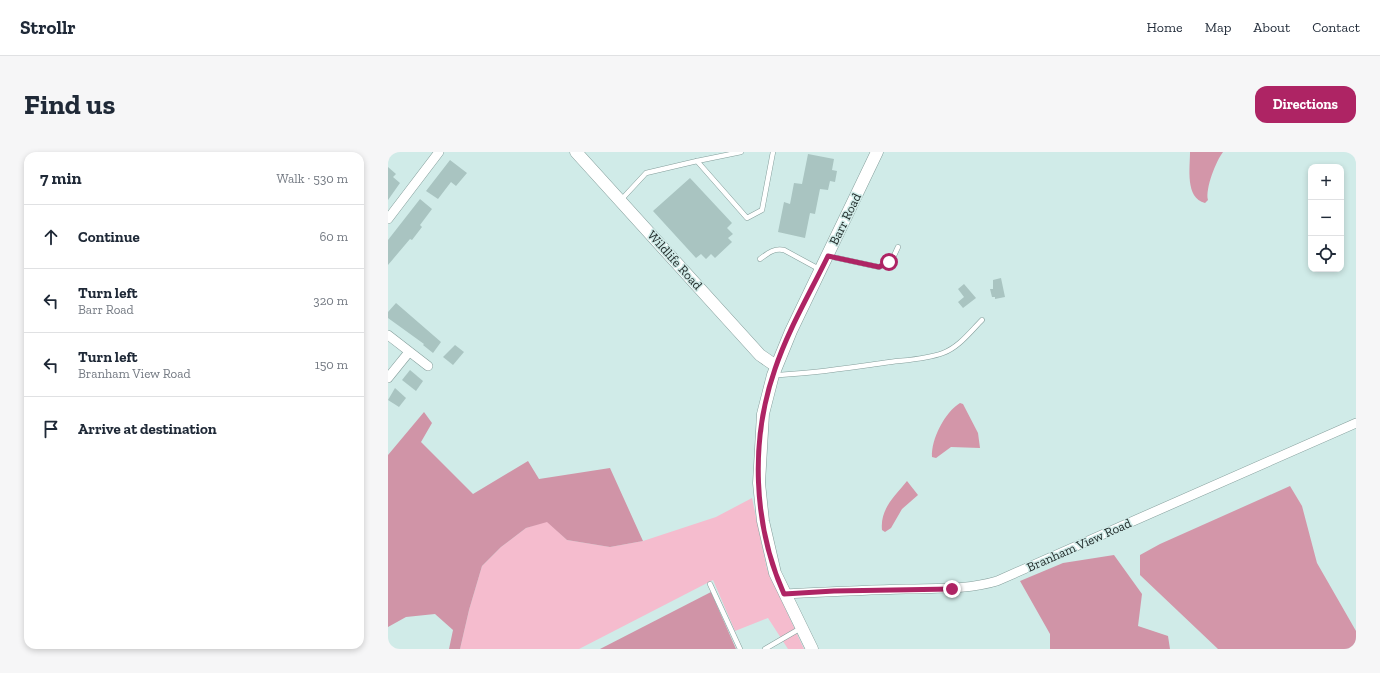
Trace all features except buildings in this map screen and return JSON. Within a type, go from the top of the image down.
[{"type":"street","points":[[390,214],[439,152]]},
{"type":"street","name":"Barr Road","points":[[812,649],[784,594],[771,560],[759,492],[759,459],[763,414],[774,371],[877,152]]},
{"type":"street","name":"Wildlife Road","points":[[581,155],[774,371]]},
{"type":"street","points":[[388,335],[428,366]]},
{"type":"street","points":[[388,378],[409,352]]},
{"type":"street","name":"Branham View Road","points":[[784,594],[834,591],[952,589],[975,587],[997,581],[1099,534],[1356,423]]},
{"type":"lane","points":[[621,200],[646,173],[697,160],[741,152]]},
{"type":"lane","points":[[697,160],[747,218],[762,210],[773,152]]},
{"type":"lane","points":[[828,256],[879,267],[892,260],[898,247]]},
{"type":"lane","points":[[760,259],[771,251],[778,249],[784,250],[821,270]]},
{"type":"lane","points":[[774,371],[791,375],[928,357],[943,353],[962,341],[982,320]]},
{"type":"lane","points":[[710,584],[740,649]]},
{"type":"lane","points":[[765,649],[801,628]]},
{"type":"shaded area","points":[[1190,152],[1223,152],[1212,175],[1207,195],[1208,200],[1205,203],[1194,195],[1191,189],[1189,174]]},
{"type":"shaded area","points":[[960,403],[963,404],[978,433],[980,448],[951,447],[936,458],[932,457],[936,434],[944,419],[954,407]]},
{"type":"shaded area","points":[[424,412],[432,423],[421,442],[473,494],[528,461],[539,479],[610,468],[643,541],[610,547],[567,540],[547,522],[526,528],[501,547],[482,566],[469,610],[460,649],[449,649],[453,630],[435,614],[406,617],[388,627],[388,455]]},
{"type":"shaded area","points":[[907,481],[918,495],[902,509],[891,528],[885,532],[882,530],[882,523],[886,509]]},
{"type":"shaded area","points":[[1290,486],[1302,506],[1317,563],[1356,631],[1356,649],[1218,649],[1140,575],[1140,555],[1160,544]]},
{"type":"shaded area","points":[[752,498],[767,569],[804,649],[788,649],[768,618],[735,631],[713,580],[579,649],[460,649],[469,610],[482,566],[501,547],[526,528],[547,521],[567,540],[610,547],[643,541],[716,517]]},
{"type":"shaded area","points":[[1114,555],[1142,594],[1138,626],[1168,636],[1170,649],[1050,649],[1050,634],[1020,581],[1063,563]]},
{"type":"shaded area","points":[[711,592],[736,649],[600,649]]},
{"type":"route","points":[[889,262],[879,267],[828,256],[791,331],[776,366],[763,414],[759,459],[759,492],[763,521],[775,574],[784,594],[834,591],[937,588],[952,589]]}]
